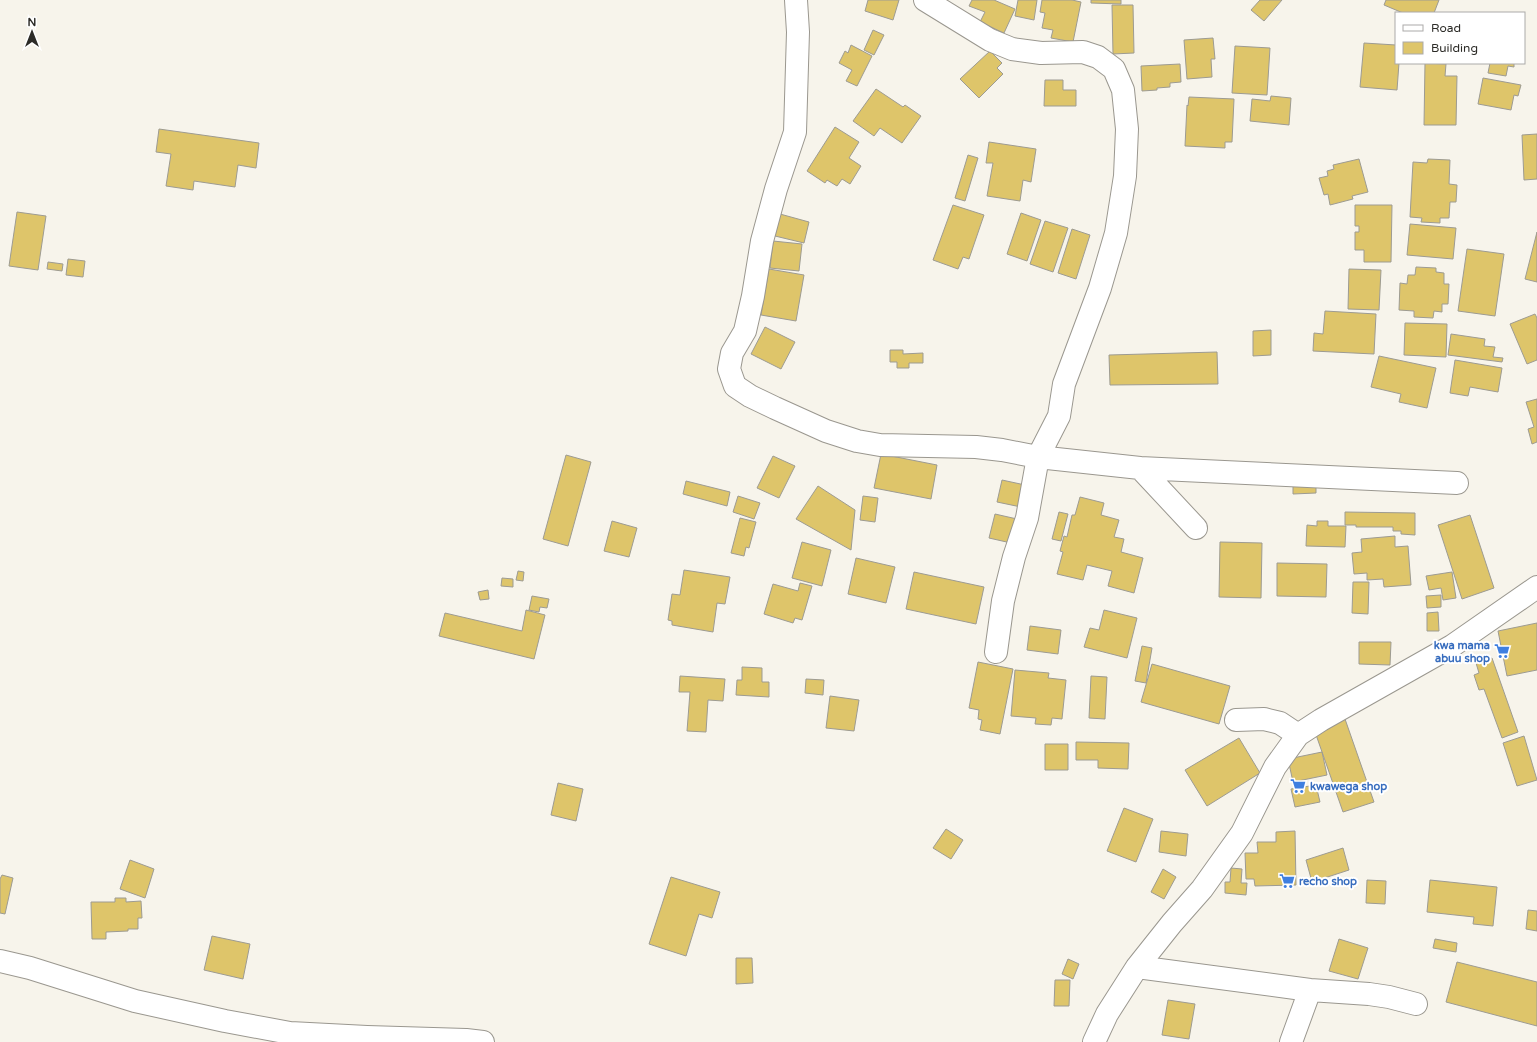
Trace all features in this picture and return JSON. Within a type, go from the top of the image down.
[{"type":"street","points":[[796,0],[798,32],[795,132],[776,189],[762,241],[753,296],[745,331],[732,353],[729,369],[735,386],[750,396],[826,431],[857,441],[880,445],[976,447],[1038,457],[1140,468],[1457,482]]},
{"type":"street","points":[[925,0],[990,40],[1012,49],[1041,54],[1083,52],[1098,57],[1114,69],[1123,90],[1127,129],[1126,161],[1116,233],[1100,288],[1064,384],[1059,416],[1038,457],[1027,518],[1014,557],[1003,601],[996,652]]},
{"type":"street","points":[[1140,468],[1196,528]]},
{"type":"street","points":[[1094,1042],[1107,1014],[1137,967],[1172,923],[1202,889],[1242,833],[1275,767],[1298,735],[1321,720],[1452,646],[1537,587]]},
{"type":"street","points":[[1236,720],[1264,719],[1280,723],[1298,735]]},
{"type":"street","points":[[0,961],[30,968],[135,1001],[225,1021],[290,1033],[466,1040],[483,1042]]},
{"type":"street","points":[[1137,967],[1310,990],[1370,994],[1416,1004]]},
{"type":"street","points":[[1291,1042],[1310,990]]},
{"type":"building","points":[[868,0],[899,0],[893,20],[865,11]]},
{"type":"building","points":[[972,0],[994,0],[1015,9],[1004,33],[980,22],[985,12],[969,6]]},
{"type":"building","points":[[1018,0],[1037,0],[1034,20],[1015,16]]},
{"type":"building","points":[[1042,0],[1072,0],[1081,2],[1073,42],[1051,38],[1053,30],[1042,28],[1045,13],[1040,12]]},
{"type":"building","points":[[1091,0],[1121,0],[1121,4],[1091,3]]},
{"type":"building","points":[[1260,0],[1282,0],[1264,21],[1251,10]]},
{"type":"building","points":[[1386,0],[1439,0],[1434,12],[1401,12],[1384,5]]},
{"type":"building","points":[[1112,5],[1133,5],[1134,53],[1113,54]]},
{"type":"building","points":[[873,30],[884,35],[874,55],[864,50]]},
{"type":"building","points":[[1213,38],[1215,59],[1211,59],[1212,77],[1187,79],[1184,40]]},
{"type":"building","points":[[1364,43],[1395,45],[1395,64],[1399,64],[1397,90],[1360,87]]},
{"type":"building","points":[[851,45],[872,56],[857,86],[846,81],[852,70],[839,63],[845,51],[848,53]]},
{"type":"building","points":[[1235,46],[1270,48],[1267,95],[1232,93]]},
{"type":"building","points":[[990,51],[1002,63],[997,68],[1003,74],[979,98],[960,79]]},
{"type":"building","points":[[1180,64],[1181,82],[1170,83],[1170,87],[1157,88],[1157,90],[1142,91],[1141,66]]},
{"type":"building","points":[[1425,64],[1446,64],[1445,76],[1457,76],[1456,125],[1424,125]]},
{"type":"building","points":[[1490,64],[1514,64],[1514,67],[1508,66],[1506,76],[1488,73]]},
{"type":"building","points":[[1483,78],[1521,85],[1518,96],[1514,95],[1511,110],[1478,104]]},
{"type":"building","points":[[1045,80],[1063,80],[1063,90],[1076,90],[1076,106],[1044,106]]},
{"type":"building","points":[[876,89],[903,107],[905,105],[921,116],[902,143],[880,128],[874,136],[853,121]]},
{"type":"building","points":[[1271,96],[1291,98],[1289,125],[1250,121],[1252,99],[1270,101]]},
{"type":"building","points":[[1189,97],[1234,99],[1232,142],[1225,142],[1225,148],[1185,146],[1187,105],[1188,106]]},
{"type":"building","points":[[835,127],[859,142],[849,158],[861,166],[850,184],[842,179],[837,186],[827,180],[825,183],[807,171]]},
{"type":"building","points":[[159,129],[259,143],[256,168],[238,165],[235,187],[194,181],[193,190],[166,186],[171,154],[156,152]]},
{"type":"building","points":[[1537,134],[1537,179],[1524,180],[1522,135]]},
{"type":"building","points":[[989,142],[1036,149],[1031,182],[1023,180],[1020,201],[987,196],[993,163],[986,163]]},
{"type":"building","points":[[968,155],[978,158],[965,201],[955,198]]},
{"type":"building","points":[[1359,159],[1368,192],[1352,196],[1353,199],[1330,205],[1328,194],[1324,195],[1319,178],[1328,176],[1327,171],[1334,169],[1333,165]]},
{"type":"building","points":[[1428,159],[1450,160],[1449,184],[1457,185],[1456,202],[1450,202],[1449,218],[1440,218],[1440,223],[1421,222],[1422,218],[1410,217],[1413,162],[1427,163]]},
{"type":"building","points":[[953,205],[984,215],[969,259],[963,257],[958,269],[933,260]]},
{"type":"building","points":[[1355,205],[1392,205],[1391,262],[1364,262],[1364,250],[1355,250],[1355,232],[1359,232],[1359,226],[1355,226]]},
{"type":"building","points":[[17,212],[46,216],[38,270],[9,266]]},
{"type":"building","points":[[1021,213],[1041,220],[1027,261],[1007,254]]},
{"type":"building","points":[[780,214],[809,222],[804,243],[775,236]]},
{"type":"building","points":[[1045,221],[1068,228],[1053,272],[1030,264]]},
{"type":"building","points":[[1410,224],[1456,228],[1453,259],[1407,255]]},
{"type":"building","points":[[1072,229],[1090,235],[1076,279],[1058,273]]},
{"type":"building","points":[[1537,232],[1537,282],[1525,279]]},
{"type":"building","points":[[773,241],[802,244],[799,271],[770,268]]},
{"type":"building","points":[[1467,249],[1504,254],[1495,316],[1458,311]]},
{"type":"building","points":[[68,259],[85,261],[83,277],[66,275]]},
{"type":"building","points":[[48,262],[63,264],[62,271],[47,269]]},
{"type":"building","points":[[1416,267],[1436,268],[1436,272],[1444,273],[1444,284],[1449,284],[1448,304],[1442,304],[1442,312],[1434,311],[1433,318],[1414,317],[1414,311],[1399,310],[1400,283],[1407,284],[1408,275],[1415,275]]},
{"type":"building","points":[[769,269],[804,275],[796,321],[761,315]]},
{"type":"building","points":[[1349,269],[1381,270],[1379,310],[1348,309]]},
{"type":"building","points":[[1325,311],[1376,314],[1374,354],[1313,351],[1314,333],[1323,334]]},
{"type":"building","points":[[1535,314],[1537,318],[1537,360],[1527,364],[1510,324]]},
{"type":"building","points":[[1405,323],[1447,324],[1446,357],[1404,355]]},
{"type":"building","points":[[765,327],[795,342],[781,369],[751,354]]},
{"type":"building","points":[[1271,330],[1271,355],[1253,356],[1253,331]]},
{"type":"building","points":[[1451,334],[1485,339],[1484,346],[1495,347],[1493,357],[1503,358],[1502,362],[1448,355]]},
{"type":"building","points":[[890,350],[903,350],[903,354],[923,353],[923,363],[909,363],[909,368],[897,368],[897,362],[890,362]]},
{"type":"building","points":[[1217,352],[1218,384],[1110,385],[1109,355]]},
{"type":"building","points":[[1379,356],[1436,368],[1427,408],[1399,402],[1401,394],[1371,387]]},
{"type":"building","points":[[1455,360],[1502,368],[1498,392],[1470,387],[1468,396],[1450,393]]},
{"type":"building","points":[[1537,399],[1537,442],[1532,444],[1528,429],[1534,427],[1526,402]]},
{"type":"building","points":[[881,454],[937,465],[931,499],[874,488]]},
{"type":"building","points":[[566,455],[591,462],[568,546],[543,539]]},
{"type":"building","points":[[773,456],[795,466],[779,498],[757,488]]},
{"type":"building","points":[[1293,477],[1316,477],[1316,493],[1293,494]]},
{"type":"building","points":[[1002,480],[1025,485],[1021,507],[997,502]]},
{"type":"building","points":[[686,481],[730,492],[727,506],[683,494]]},
{"type":"building","points":[[818,486],[855,510],[851,550],[796,519]]},
{"type":"building","points":[[738,496],[760,503],[754,519],[733,512]]},
{"type":"building","points":[[863,496],[878,498],[875,522],[860,520]]},
{"type":"building","points":[[1080,497],[1104,503],[1101,515],[1119,520],[1114,537],[1124,539],[1121,552],[1143,558],[1134,593],[1108,586],[1112,571],[1087,565],[1083,580],[1057,574],[1063,552],[1060,551],[1064,536],[1067,537],[1072,515],[1075,515]]},
{"type":"building","points":[[1059,512],[1068,514],[1061,541],[1052,539]]},
{"type":"building","points":[[1345,512],[1415,513],[1415,535],[1401,534],[1401,531],[1393,531],[1393,527],[1356,527],[1356,525],[1345,525]]},
{"type":"building","points":[[995,514],[1017,519],[1011,543],[989,538]]},
{"type":"building","points":[[1470,515],[1494,588],[1462,599],[1438,525]]},
{"type":"building","points":[[740,518],[756,522],[749,548],[746,547],[744,556],[731,553]]},
{"type":"building","points":[[612,521],[637,528],[629,557],[604,551]]},
{"type":"building","points":[[1317,521],[1328,521],[1328,526],[1346,526],[1345,547],[1306,546],[1307,525],[1317,526]]},
{"type":"building","points":[[1395,536],[1395,547],[1408,546],[1411,585],[1384,587],[1383,579],[1367,580],[1367,573],[1354,574],[1352,553],[1362,552],[1361,539]]},
{"type":"building","points":[[802,542],[831,550],[822,586],[792,578]]},
{"type":"building","points":[[1220,542],[1262,543],[1261,598],[1219,597]]},
{"type":"building","points":[[856,558],[895,567],[886,603],[848,594]]},
{"type":"building","points":[[1277,563],[1327,564],[1326,597],[1277,596]]},
{"type":"building","points":[[684,570],[730,577],[725,604],[717,603],[713,632],[672,625],[672,621],[668,620],[672,594],[680,595]]},
{"type":"building","points":[[518,571],[524,572],[523,581],[516,580]]},
{"type":"building","points":[[914,572],[984,587],[976,624],[906,609]]},
{"type":"building","points":[[1452,572],[1456,598],[1443,600],[1441,588],[1429,590],[1426,576]]},
{"type":"building","points":[[502,578],[513,579],[513,587],[501,586]]},
{"type":"building","points":[[1353,582],[1369,582],[1368,614],[1352,613]]},
{"type":"building","points":[[800,583],[812,586],[802,620],[795,618],[793,623],[764,614],[773,584],[798,591]]},
{"type":"building","points":[[488,590],[489,599],[480,600],[478,592]]},
{"type":"building","points":[[1441,595],[1441,607],[1427,608],[1426,596]]},
{"type":"building","points":[[532,596],[549,599],[547,608],[540,607],[539,612],[529,610]]},
{"type":"building","points":[[526,610],[545,615],[534,659],[439,636],[445,613],[522,631]]},
{"type":"building","points":[[1104,610],[1137,618],[1127,658],[1084,647],[1090,628],[1099,630]]},
{"type":"building","points":[[1438,612],[1439,631],[1427,631],[1427,613]]},
{"type":"building","points":[[1537,623],[1537,670],[1507,676],[1498,631]]},
{"type":"building","points":[[1030,626],[1061,630],[1058,654],[1027,650]]},
{"type":"building","points":[[1359,642],[1391,642],[1390,665],[1359,664]]},
{"type":"building","points":[[1142,646],[1152,648],[1146,683],[1135,681]]},
{"type":"building","points":[[1492,658],[1518,732],[1502,738],[1484,689],[1479,690],[1474,675],[1479,673],[1476,663]]},
{"type":"building","points":[[978,662],[1013,669],[1000,734],[980,730],[982,720],[978,719],[979,710],[969,708]]},
{"type":"building","points":[[1152,664],[1230,686],[1219,724],[1141,702]]},
{"type":"building","points":[[742,667],[762,668],[762,682],[769,682],[769,697],[736,695],[737,680],[742,680]]},
{"type":"building","points":[[1015,670],[1049,673],[1048,678],[1066,680],[1062,719],[1052,718],[1051,725],[1035,724],[1036,718],[1011,716]]},
{"type":"building","points":[[680,676],[725,679],[723,701],[708,700],[706,732],[687,731],[690,692],[679,692]]},
{"type":"building","points":[[1091,676],[1107,677],[1105,719],[1089,718]]},
{"type":"building","points":[[806,679],[824,680],[823,695],[805,693]]},
{"type":"building","points":[[830,696],[859,700],[854,731],[826,728]]},
{"type":"building","points":[[1345,719],[1374,802],[1343,812],[1314,729]]},
{"type":"building","points":[[1524,736],[1537,780],[1517,786],[1503,743]]},
{"type":"building","points":[[1239,738],[1260,773],[1207,806],[1185,770]]},
{"type":"building","points":[[1076,742],[1129,743],[1128,769],[1098,768],[1098,760],[1076,760]]},
{"type":"building","points":[[1045,744],[1068,744],[1068,770],[1045,770]]},
{"type":"building","points":[[1322,752],[1327,775],[1293,782],[1288,759]]},
{"type":"building","points":[[558,783],[583,789],[576,821],[551,815]]},
{"type":"building","points":[[1316,785],[1320,802],[1295,807],[1291,789]]},
{"type":"building","points":[[1124,808],[1153,819],[1136,862],[1107,851]]},
{"type":"building","points":[[946,829],[963,840],[951,859],[933,848]]},
{"type":"building","points":[[1161,831],[1188,834],[1186,856],[1159,852]]},
{"type":"building","points":[[1295,831],[1296,885],[1255,886],[1254,879],[1246,879],[1245,853],[1258,853],[1257,842],[1276,842],[1276,832]]},
{"type":"building","points":[[1343,848],[1349,870],[1312,882],[1306,860]]},
{"type":"building","points":[[130,860],[154,869],[145,898],[120,889]]},
{"type":"building","points":[[1231,868],[1242,869],[1241,883],[1247,883],[1246,895],[1225,893],[1225,882],[1230,882]]},
{"type":"building","points":[[1163,869],[1176,877],[1164,899],[1151,892]]},
{"type":"building","points":[[2,875],[13,878],[5,914],[0,913],[0,879]]},
{"type":"building","points":[[671,877],[720,892],[712,918],[699,914],[686,956],[649,944]]},
{"type":"building","points":[[1367,880],[1386,881],[1385,904],[1366,903]]},
{"type":"building","points":[[1430,880],[1497,887],[1493,926],[1473,924],[1474,917],[1427,912]]},
{"type":"building","points":[[115,898],[126,898],[126,902],[141,901],[142,918],[138,918],[138,929],[106,932],[106,939],[92,939],[91,902],[115,902]]},
{"type":"building","points":[[1528,910],[1537,911],[1537,931],[1526,929]]},
{"type":"building","points":[[212,936],[250,944],[243,979],[204,970]]},
{"type":"building","points":[[1339,939],[1368,948],[1358,979],[1329,971]]},
{"type":"building","points":[[1435,939],[1457,943],[1456,952],[1433,948]]},
{"type":"building","points":[[736,958],[752,958],[753,983],[736,984]]},
{"type":"building","points":[[1068,959],[1079,964],[1073,979],[1062,974]]},
{"type":"building","points":[[1457,962],[1537,982],[1537,1026],[1446,1002]]},
{"type":"building","points":[[1055,980],[1070,980],[1069,1006],[1054,1006]]},
{"type":"building","points":[[1168,1000],[1195,1004],[1189,1039],[1162,1035]]},
{"type":"place","name":"kwa mama abuu shop","points":[[1502,651]]},
{"type":"place","name":"kwawega shop","points":[[1298,786]]},
{"type":"place","name":"recho shop","points":[[1287,881]]}]
